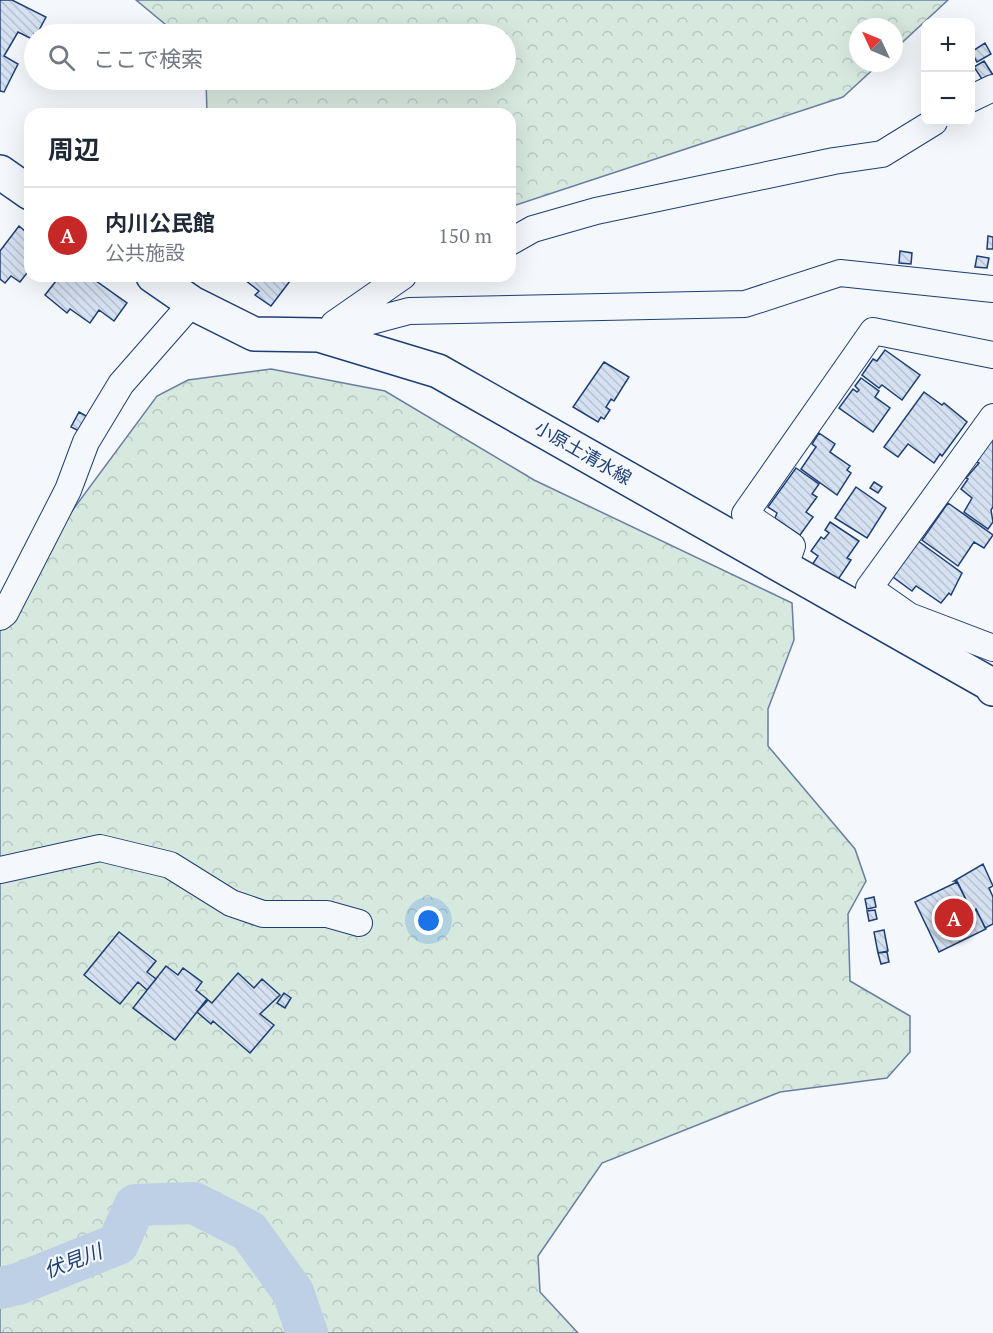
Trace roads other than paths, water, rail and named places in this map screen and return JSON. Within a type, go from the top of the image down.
[{"type":"main road","points":[[0,172],[24,190]]},
{"type":"main road","name":"小原土清水線","points":[[162,282],[192,303],[254,334],[319,335],[438,371],[992,685]]},
{"type":"street","points":[[975,97],[993,88]]},
{"type":"street","points":[[516,239],[533,229],[596,211],[834,160],[882,153],[927,126]]},
{"type":"street","points":[[319,335],[410,311],[745,304],[840,273],[993,289]]},
{"type":"street","points":[[319,335],[394,282]]},
{"type":"street","points":[[0,617],[5,613],[68,490],[86,442],[121,384],[192,303]]},
{"type":"street","points":[[784,568],[792,546],[745,514],[873,331],[993,355]]},
{"type":"street","points":[[993,417],[869,588],[909,616],[993,648]]},
{"type":"street","points":[[0,870],[100,848],[170,865],[231,903],[263,914],[327,914],[359,924]]},
{"type":"waterway","name":"伏見川","points":[[0,1288],[18,1284],[118,1244],[135,1205],[194,1203],[249,1231],[293,1292],[307,1333]]},
{"type":"place","name":"内川公民館","points":[[954,918]]}]
